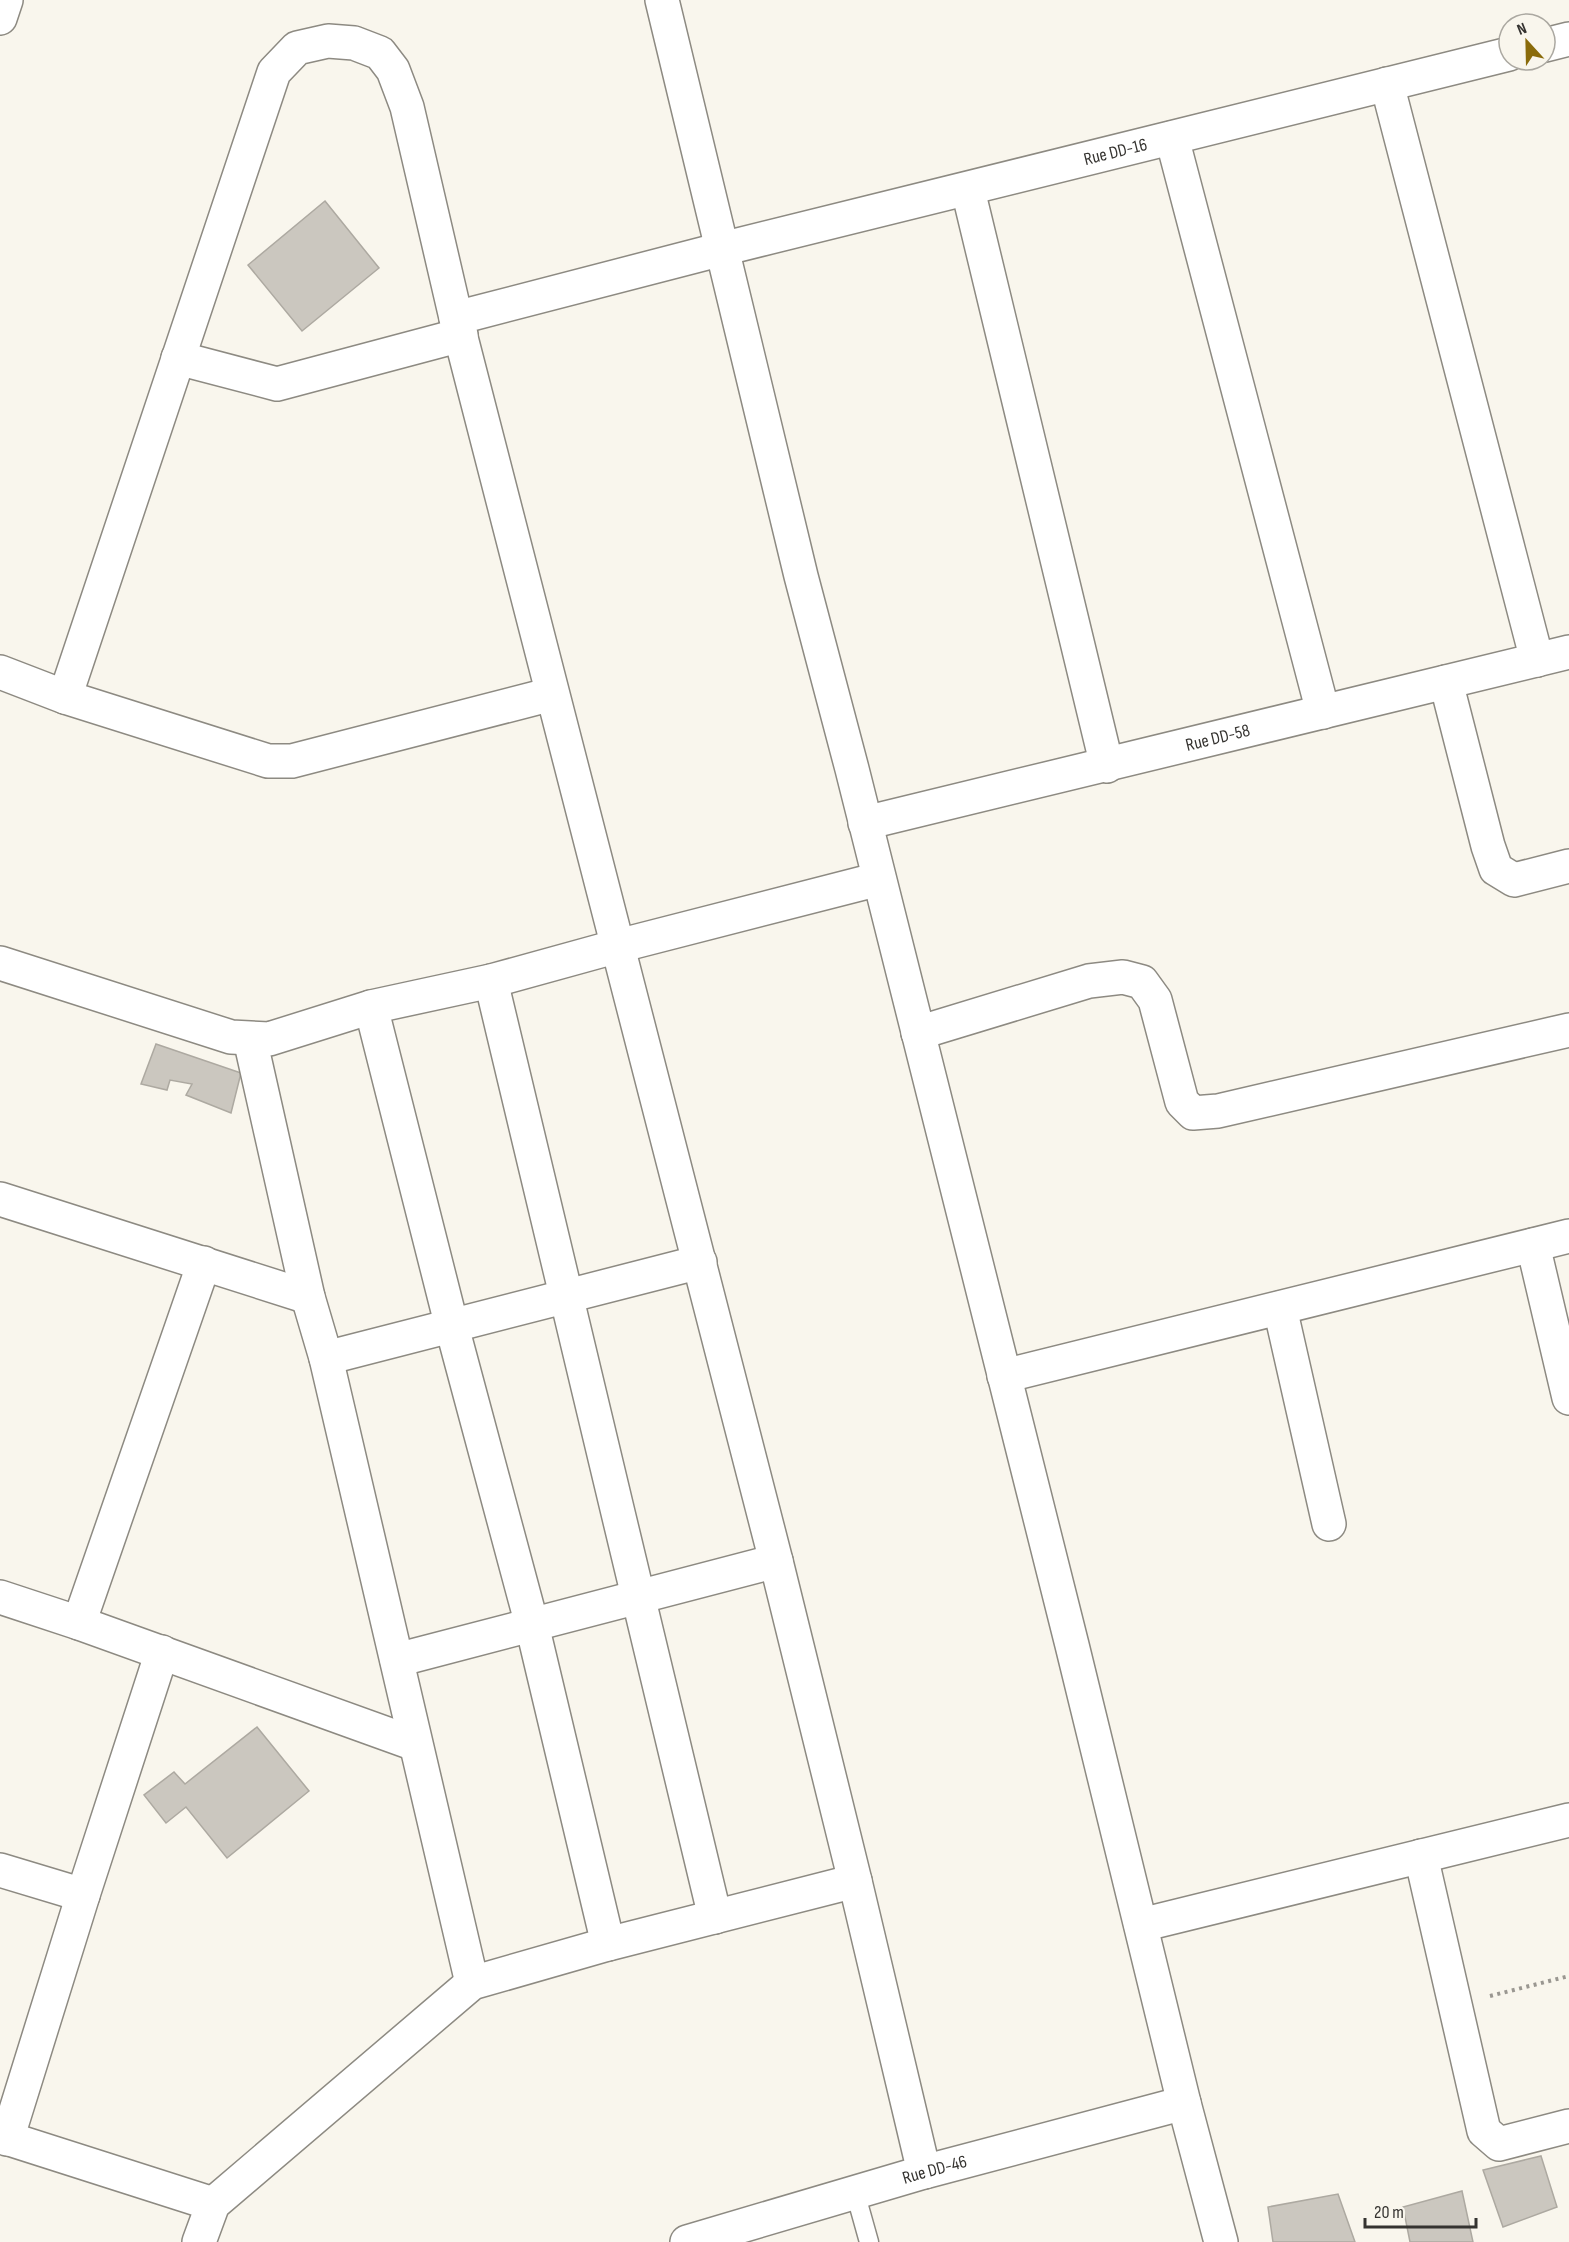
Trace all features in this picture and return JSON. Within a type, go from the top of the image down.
[{"type":"street","points":[[0,18],[6,0]]},
{"type":"street","points":[[662,0],[801,576],[1221,2242]]},
{"type":"street","points":[[65,697],[274,72],[297,48],[328,41],[354,44],[380,53],[393,70],[407,107],[459,326],[552,694],[776,1561],[924,2172]]},
{"type":"street","name":"Rue DD-16","points":[[178,358],[277,384],[459,326],[722,249],[968,190],[1497,57]]},
{"type":"street","points":[[1387,84],[1537,660]]},
{"type":"street","points":[[1172,138],[1323,712]]},
{"type":"street","points":[[968,190],[1107,766]]},
{"type":"street","name":"Rue DD-58","points":[[865,823],[1569,652]]},
{"type":"street","points":[[0,672],[65,697],[268,761],[281,763],[552,694]]},
{"type":"street","points":[[1446,682],[1496,869],[1514,880],[1569,866]]},
{"type":"street","points":[[0,963],[231,1037],[269,1039],[371,1007],[491,981],[879,879]]},
{"type":"street","points":[[918,1033],[1089,981],[1123,977],[1142,982],[1155,1000],[1182,1102],[1193,1113],[1218,1111],[1569,1030]]},
{"type":"street","points":[[491,981],[565,1298],[640,1597],[716,1917]]},
{"type":"street","points":[[371,1007],[452,1328],[531,1625],[608,1944]]},
{"type":"street","points":[[250,1039],[308,1297],[326,1358],[472,1983]]},
{"type":"street","points":[[0,1199],[308,1297]]},
{"type":"street","points":[[1004,1376],[1569,1236]]},
{"type":"street","points":[[1533,1245],[1569,1398]]},
{"type":"street","points":[[326,1358],[452,1328],[700,1262]]},
{"type":"street","points":[[79,1623],[204,1263]]},
{"type":"street","points":[[1280,1308],[1329,1524]]},
{"type":"street","points":[[397,1660],[776,1561]]},
{"type":"street","points":[[0,1597],[162,1652],[416,1744]]},
{"type":"street","points":[[162,1652],[4,2137],[213,2204]]},
{"type":"street","points":[[1141,1925],[1569,1820]]},
{"type":"street","points":[[1421,1856],[1485,2131],[1499,2144],[1569,2126]]},
{"type":"street","points":[[0,1870],[83,1895]]},
{"type":"street","points":[[199,2242],[213,2204],[472,1983],[608,1944],[855,1881]]},
{"type":"street","name":"Rue DD-46","points":[[687,2242],[924,2172],[1185,2103]]},
{"type":"lane","points":[[855,2192],[868,2242]]},
{"type":"path","points":[[1455,2004],[1569,1976]]},
{"type":"building","points":[[325,201],[379,268],[302,331],[248,265]]},
{"type":"building","points":[[156,1044],[241,1073],[231,1113],[186,1095],[192,1084],[170,1080],[167,1090],[141,1084]]},
{"type":"building","points":[[257,1727],[309,1791],[227,1858],[186,1807],[166,1823],[144,1795],[174,1772],[185,1784]]},
{"type":"building","points":[[1541,2156],[1557,2207],[1503,2227],[1483,2170]]},
{"type":"building","points":[[1462,2191],[1473,2242],[1410,2242],[1403,2207]]},
{"type":"building","points":[[1338,2194],[1355,2242],[1273,2242],[1268,2207]]}]
